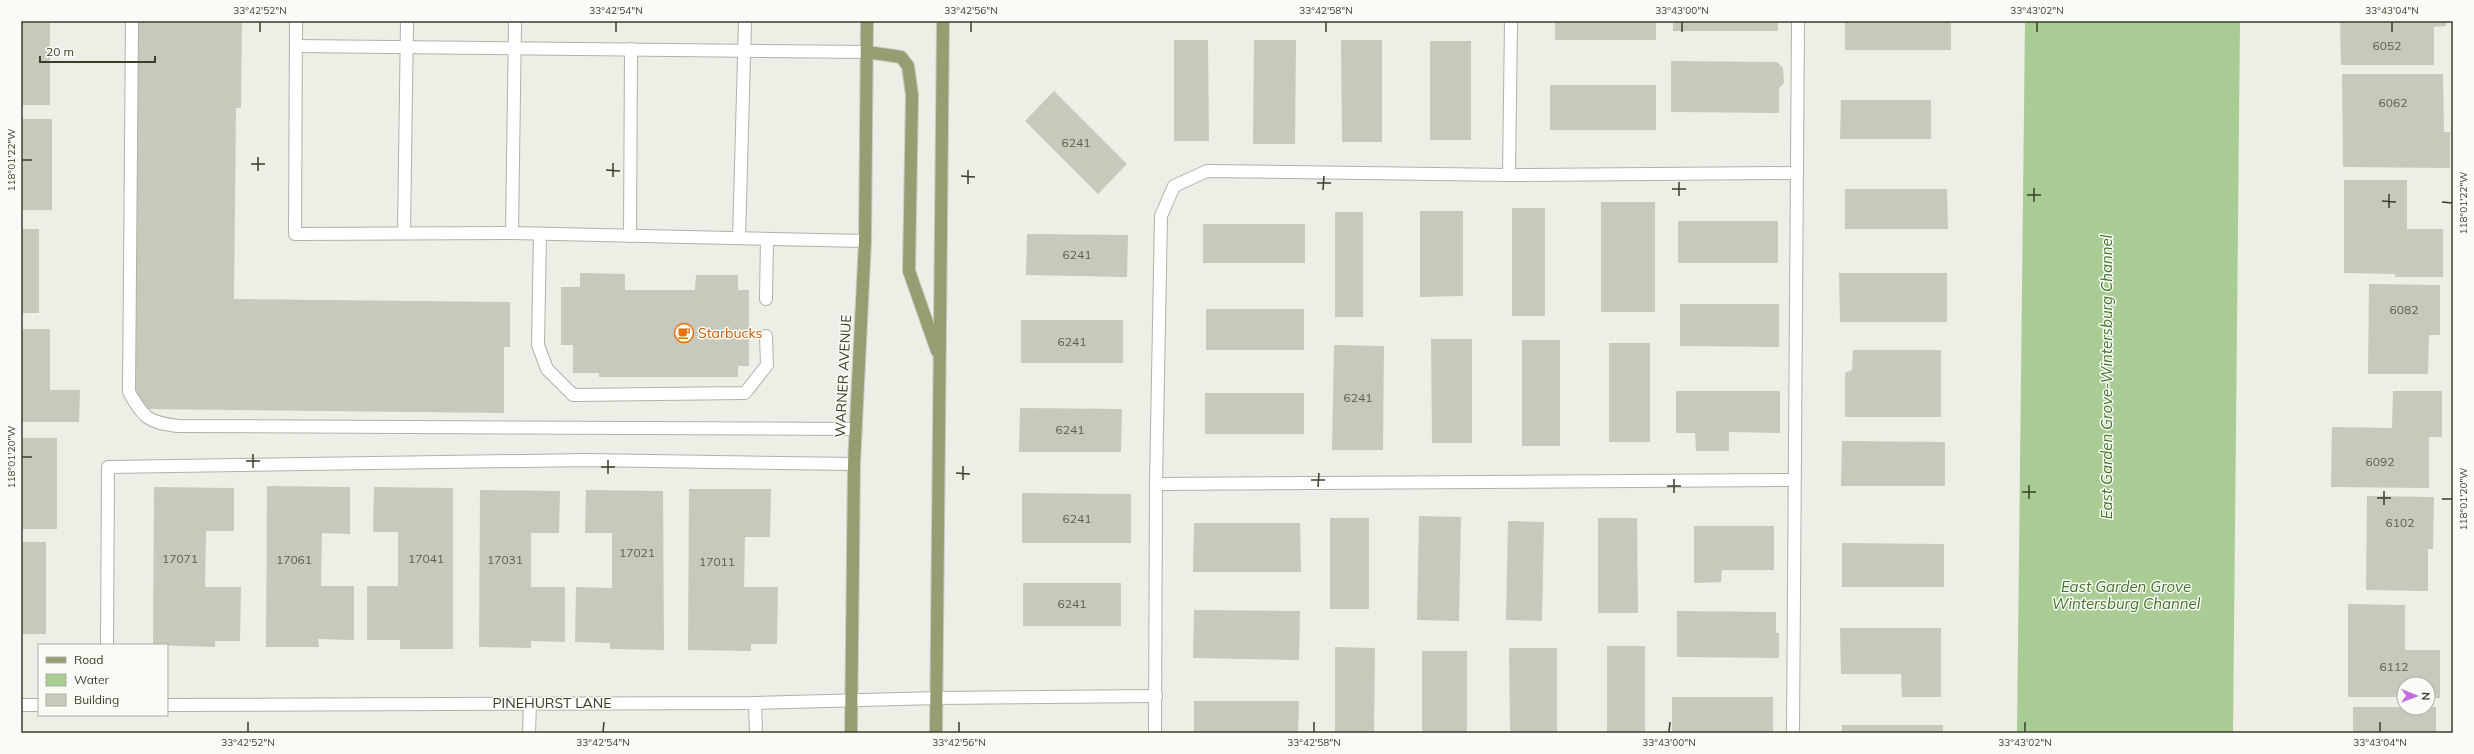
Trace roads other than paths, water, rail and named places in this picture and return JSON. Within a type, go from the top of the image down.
[{"type":"main road","name":"WARNER AVENUE","points":[[851,733],[854,464],[864,242],[867,21]]},
{"type":"main road","points":[[936,733],[943,21]]},
{"type":"main road","points":[[867,52],[901,57],[908,66],[912,95],[909,271],[940,360]]},
{"type":"street","points":[[132,21],[129,392],[142,414],[157,423],[178,426],[856,430]]},
{"type":"street","points":[[296,21],[295,234],[512,233],[864,242]]},
{"type":"street","points":[[404,234],[407,21]]},
{"type":"street","points":[[512,233],[515,21]]},
{"type":"street","points":[[739,238],[745,21]]},
{"type":"street","points":[[1508,175],[1511,21]]},
{"type":"street","points":[[1793,733],[1798,21]]},
{"type":"street","points":[[296,46],[515,47],[867,52]]},
{"type":"street","points":[[630,236],[631,49]]},
{"type":"street","points":[[1155,733],[1156,484],[1161,216],[1174,186],[1207,171],[1508,175],[1796,173]]},
{"type":"street","points":[[540,234],[538,345],[547,369],[573,395],[745,393],[767,365],[766,336]]},
{"type":"street","points":[[766,299],[767,239]]},
{"type":"street","points":[[107,644],[108,467],[586,460],[854,464]]},
{"type":"street","points":[[1156,484],[1794,480]]},
{"type":"street","name":"PINEHURST LANE","points":[[168,705],[755,703],[851,699],[1156,696]]},
{"type":"street","points":[[529,733],[530,703]]},
{"type":"street","points":[[755,703],[756,733]]},
{"type":"street","points":[[21,705],[38,705]]},
{"type":"water","name":"East Garden Grove Wintersburg Channel","points":[[2025,21],[2240,21],[2233,733],[2017,733]]},
{"type":"place","name":"Starbucks","points":[[684,333]]},
{"type":"water label","name":"East Garden Grove-Wintersburg Channel","points":[[2107,377]]}]
